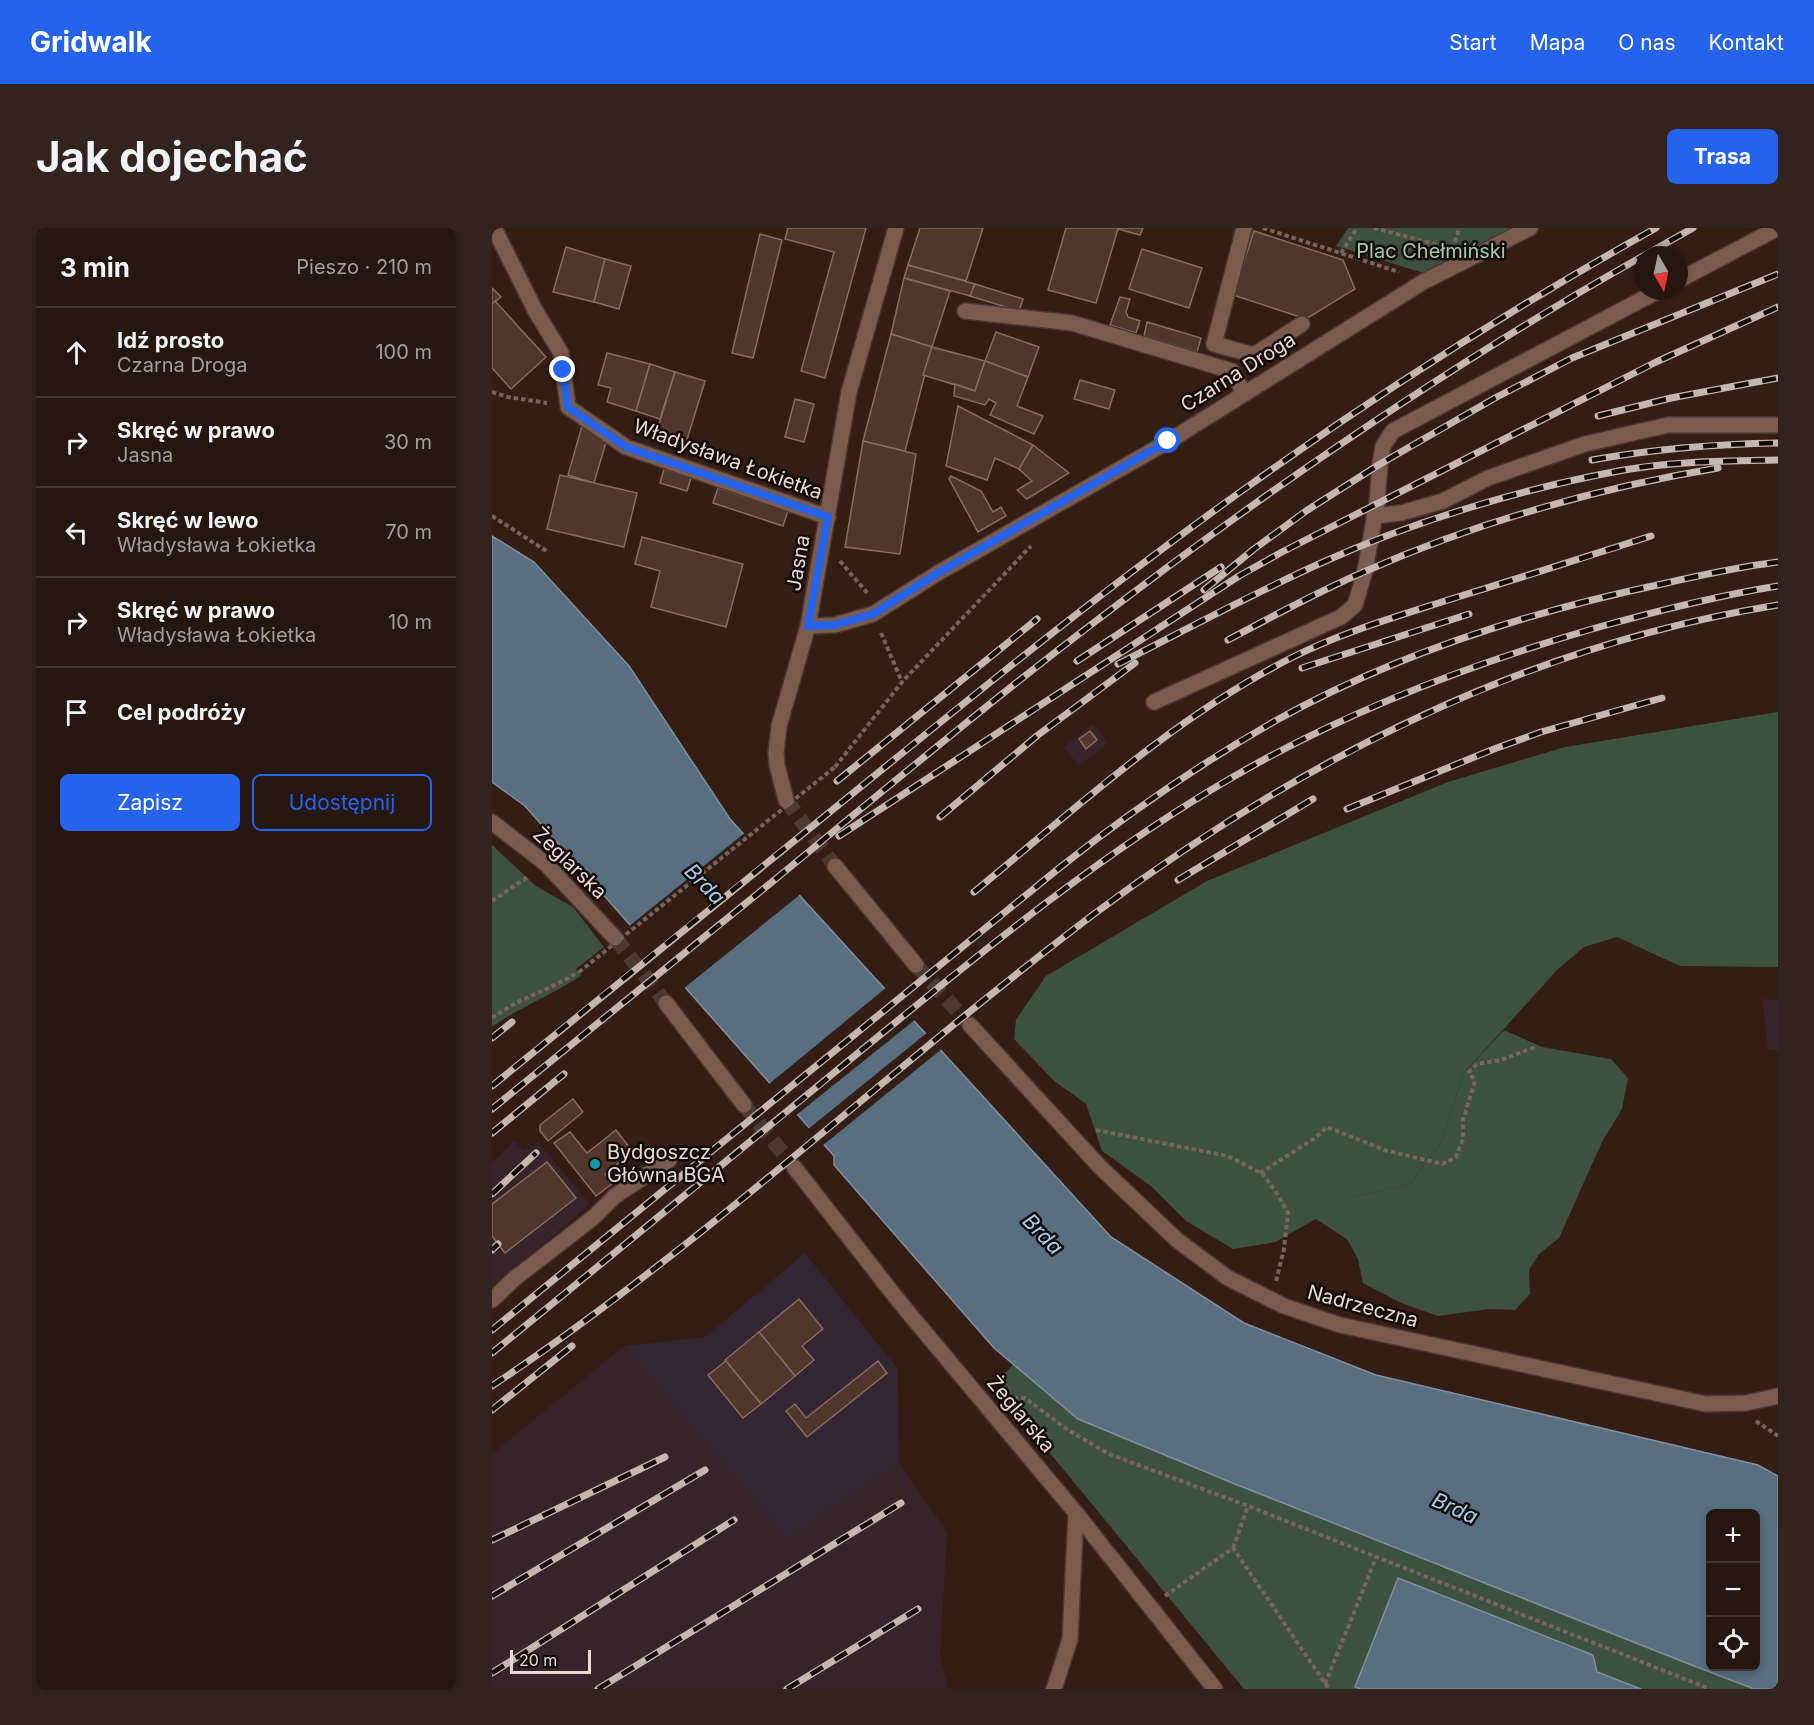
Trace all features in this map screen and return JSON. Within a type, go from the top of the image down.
[{"type":"street","points":[[494,228],[535,310],[561,353],[568,407]]},
{"type":"street","name":"Jasna","points":[[786,800],[777,765],[779,726],[808,626],[849,392],[896,228]]},
{"type":"street","points":[[1244,228],[1214,344],[1254,355],[1302,324]]},
{"type":"street","name":"Czarna Droga","points":[[808,626],[835,625],[938,573],[1168,441],[1423,282],[1530,228]]},
{"type":"street","points":[[1688,275],[1778,228]]},
{"type":"street","points":[[1154,702],[1341,617],[1355,605],[1369,552],[1383,446],[1394,430],[1641,300]]},
{"type":"street","points":[[964,311],[1072,323],[1232,371],[1244,393]]},
{"type":"street","name":"Władysława Łokietka","points":[[568,407],[626,447],[828,517]]},
{"type":"street","points":[[1374,516],[1401,513],[1443,501],[1488,478],[1585,444],[1668,425],[1778,425]]},
{"type":"street","name":"Żeglarska","points":[[492,822],[546,864],[615,938]]},
{"type":"street","points":[[836,866],[916,965]]},
{"type":"street","points":[[666,1003],[744,1105]]},
{"type":"street","name":"Nadrzeczna","points":[[970,1025],[1100,1167],[1177,1240],[1228,1278],[1271,1299],[1340,1326],[1706,1404],[1746,1402],[1778,1396]]},
{"type":"street","points":[[492,1300],[514,1279],[594,1217],[615,1196],[669,1160]]},
{"type":"street","name":"Żeglarska","points":[[794,1167],[902,1305],[1076,1513],[1215,1689]]},
{"type":"street","points":[[1054,1689],[1070,1639],[1076,1513]]},
{"type":"path","points":[[1262,228],[1389,268],[1423,282]]},
{"type":"path","points":[[1341,253],[1357,228]]},
{"type":"path","points":[[1374,228],[1452,249],[1459,228]]},
{"type":"path","points":[[492,392],[508,397],[568,407]]},
{"type":"path","points":[[492,516],[548,552]]},
{"type":"path","points":[[492,1018],[509,1005],[563,982],[579,972],[835,767],[902,682],[1033,544]]},
{"type":"path","points":[[840,550],[839,560],[873,607],[902,682]]},
{"type":"path","points":[[492,901],[546,864]]},
{"type":"path","points":[[1260,1173],[1315,1138],[1327,1127],[1384,1150],[1443,1164],[1456,1157],[1463,1139],[1463,1119],[1475,1081],[1469,1072],[1477,1064],[1501,1060],[1535,1047]]},
{"type":"path","points":[[1059,1122],[1228,1156],[1260,1173],[1278,1195],[1288,1213],[1284,1249],[1271,1299]]},
{"type":"path","points":[[984,1404],[1009,1397],[1025,1398],[1068,1430],[1109,1454],[1248,1506],[1710,1689]]},
{"type":"path","points":[[1150,1607],[1233,1548],[1248,1506]]},
{"type":"path","points":[[1233,1548],[1329,1689]]},
{"type":"path","points":[[1325,1684],[1376,1558]]},
{"type":"shaded area","points":[[1093,724],[1108,743],[1079,766],[1064,747]]},
{"type":"shaded area","points":[[1762,999],[1778,1000],[1778,1051],[1768,1049]]},
{"type":"shaded area","points":[[514,1141],[524,1151],[538,1142],[590,1204],[492,1288],[492,1163]]},
{"type":"shaded area","points":[[805,1253],[898,1369],[899,1463],[788,1539],[624,1346],[705,1337]]},
{"type":"shaded area","points":[[624,1346],[788,1539],[899,1463],[947,1532],[940,1656],[948,1689],[492,1689],[492,1454]]},
{"type":"green space","name":"Plac Chełmiński","points":[[1348,228],[1530,228],[1433,276],[1336,246]]},
{"type":"green space","points":[[1391,228],[1510,228],[1439,260],[1414,256],[1400,248],[1393,241]]},
{"type":"green space","points":[[1778,712],[1778,967],[1680,966],[1617,937],[1584,947],[1558,969],[1463,1074],[1442,1141],[1410,1184],[1353,1197],[1276,1242],[1233,1249],[1186,1221],[1151,1186],[1102,1151],[1086,1104],[1053,1080],[1014,1039],[1016,1020],[1046,976],[1207,881],[1448,782],[1565,747]]},
{"type":"green space","points":[[492,845],[536,886],[573,907],[604,947],[576,969],[581,976],[492,1027]]},
{"type":"green space","points":[[540,914],[569,925],[580,938],[577,953],[546,982],[513,997],[492,1012],[492,936]]},
{"type":"green space","points":[[1504,1030],[1542,1047],[1611,1059],[1628,1078],[1622,1109],[1602,1142],[1559,1238],[1539,1254],[1529,1270],[1530,1294],[1515,1310],[1489,1309],[1438,1316],[1401,1303],[1363,1283],[1358,1259],[1347,1239],[1314,1218],[1353,1197],[1410,1184],[1442,1141],[1463,1074]]},
{"type":"green space","points":[[1014,1364],[1078,1419],[1235,1484],[1753,1689],[1244,1689],[1008,1402],[997,1381]]},
{"type":"water","name":"Brda","points":[[492,536],[534,562],[629,666],[730,819],[1111,1237],[1244,1323],[1376,1375],[1758,1465],[1778,1476],[1778,1689],[1754,1689],[1707,1671],[1760,1671],[1760,1509],[1706,1509],[1706,1671],[1235,1484],[1078,1419],[994,1348],[834,1165],[834,1156],[525,806],[492,782]]},
{"type":"water","points":[[1398,1578],[1593,1655],[1597,1672],[1641,1689],[1361,1689],[1355,1687]]},
{"type":"pier","points":[[746,832],[802,893],[683,989],[628,927]]},
{"type":"pier","points":[[887,987],[916,1019],[795,1116],[768,1085]]},
{"type":"pier","points":[[928,1032],[943,1048],[822,1146],[807,1130]]},
{"type":"building","points":[[788,228],[866,228],[825,378],[801,371],[834,252],[785,239]]},
{"type":"building","points":[[920,228],[983,228],[966,281],[908,265]]},
{"type":"building","points":[[1066,228],[1143,228],[1140,235],[1118,229],[1096,303],[1048,290]]},
{"type":"building","points":[[1254,231],[1343,260],[1355,289],[1306,319],[1233,295]]},
{"type":"building","points":[[760,234],[782,240],[753,358],[732,353]]},
{"type":"building","points":[[566,247],[605,259],[594,302],[553,292]]},
{"type":"building","points":[[1142,249],[1202,268],[1189,308],[1129,289]]},
{"type":"building","points":[[605,259],[631,266],[619,309],[594,302]]},
{"type":"building","points":[[908,265],[975,284],[972,293],[970,296],[904,278]]},
{"type":"building","points":[[904,278],[950,291],[932,347],[891,334]]},
{"type":"building","points":[[975,284],[1023,299],[1019,311],[970,296]]},
{"type":"building","points":[[492,288],[501,297],[492,304]]},
{"type":"building","points":[[1120,297],[1130,299],[1126,312],[1128,317],[1140,321],[1136,333],[1110,325]]},
{"type":"building","points":[[495,301],[546,357],[511,389],[492,368],[492,304]]},
{"type":"building","points":[[1147,322],[1201,338],[1197,352],[1144,336]]},
{"type":"building","points":[[996,332],[1039,347],[1028,377],[985,361]]},
{"type":"building","points":[[891,334],[932,347],[905,451],[863,441]]},
{"type":"building","points":[[932,347],[985,361],[975,391],[923,375]]},
{"type":"building","points":[[607,353],[650,364],[636,411],[607,402],[611,388],[598,385]]},
{"type":"building","points":[[985,361],[1028,377],[1017,406],[1043,416],[1034,434],[990,415],[996,403],[989,399],[985,405],[954,396],[955,384],[975,391]]},
{"type":"building","points":[[650,364],[675,372],[660,419],[636,411]]},
{"type":"building","points":[[675,372],[705,381],[686,443],[656,434]]},
{"type":"building","points":[[1080,380],[1115,390],[1109,409],[1074,399]]},
{"type":"building","points":[[795,399],[814,404],[804,442],[785,437]]},
{"type":"building","points":[[958,406],[1033,445],[1019,469],[995,458],[987,480],[946,466]]},
{"type":"building","points":[[582,426],[606,442],[594,483],[568,475]]},
{"type":"building","points":[[863,441],[916,454],[900,554],[845,547]]},
{"type":"building","points":[[1033,445],[1069,473],[1027,499],[1017,490],[1032,481],[1019,469]]},
{"type":"building","points":[[664,469],[691,478],[687,491],[660,483]]},
{"type":"building","points":[[560,475],[637,493],[624,547],[547,529]]},
{"type":"building","points":[[951,476],[981,491],[993,512],[1001,507],[1006,516],[978,532],[949,479]]},
{"type":"building","points":[[718,488],[788,511],[783,526],[713,503]]},
{"type":"building","points":[[642,537],[743,564],[726,627],[651,607],[660,571],[635,564]]},
{"type":"building","points":[[1090,731],[1097,740],[1086,749],[1079,739]]},
{"type":"building","points":[[573,1099],[583,1112],[548,1141],[540,1131],[540,1125]]},
{"type":"building","name":"Bydgoszcz Główna BGA","points":[[616,1130],[633,1152],[605,1174],[613,1183],[596,1196],[554,1143],[570,1132],[587,1153]]},
{"type":"building","points":[[547,1162],[576,1198],[505,1253],[492,1236],[492,1204]]},
{"type":"building","points":[[799,1299],[823,1329],[802,1346],[814,1360],[795,1376],[759,1332]]},
{"type":"building","points":[[759,1332],[795,1376],[761,1404],[725,1360]]},
{"type":"building","points":[[726,1361],[761,1404],[743,1418],[708,1375]]},
{"type":"building","points":[[878,1361],[887,1373],[807,1437],[786,1411],[795,1404],[806,1418]]},
{"type":"tunnel","points":[[786,800],[835,866]]},
{"type":"tunnel","points":[[615,938],[666,1003]]},
{"type":"tunnel","points":[[916,965],[970,1025]]},
{"type":"tunnel","points":[[744,1105],[794,1167]]},
{"type":"railway","points":[[492,1086],[979,691],[1195,525],[1299,450],[1399,383],[1500,319],[1656,228]]},
{"type":"railway","points":[[1661,246],[1693,228]]},
{"type":"railway","points":[[492,1109],[971,719],[1158,574],[1361,430],[1501,340],[1634,261]]},
{"type":"railway","points":[[1204,590],[1306,511],[1380,464],[1495,398],[1572,358],[1778,274]]},
{"type":"railway","points":[[839,836],[1239,576],[1656,362],[1778,307]]},
{"type":"railway","points":[[1598,416],[1671,398],[1778,378]]},
{"type":"railway","points":[[1592,460],[1685,448],[1778,443]]},
{"type":"railway","points":[[1118,664],[1321,563],[1431,520],[1509,496],[1624,470],[1701,462],[1778,460]]},
{"type":"railway","points":[[1228,640],[1348,579],[1451,537],[1584,496],[1718,468]]},
{"type":"railway","points":[[974,892],[1126,766],[1165,737],[1206,708],[1291,658],[1348,633],[1388,619],[1651,536]]},
{"type":"railway","points":[[492,1330],[1058,869],[1164,791],[1246,738],[1367,675],[1463,638],[1612,595],[1778,562]]},
{"type":"railway","points":[[1077,661],[1221,567]]},
{"type":"railway","points":[[492,1353],[994,943],[1134,839],[1233,777],[1275,753],[1363,711],[1499,658],[1638,617],[1778,586]]},
{"type":"railway","points":[[492,1386],[647,1274],[1094,914],[1171,859],[1251,808],[1333,760],[1418,718],[1505,681],[1594,649],[1685,624],[1778,605]]},
{"type":"railway","points":[[1302,668],[1469,614]]},
{"type":"railway","points":[[837,781],[1037,619]]},
{"type":"railway","points":[[940,817],[1038,735],[1135,663]]},
{"type":"railway","points":[[1347,809],[1541,732],[1662,698]]},
{"type":"railway","points":[[1178,880],[1313,799]]},
{"type":"railway","points":[[492,1038],[512,1022]]},
{"type":"railway","points":[[492,1133],[564,1074]]},
{"type":"railway","points":[[492,1194],[536,1153]]},
{"type":"railway","points":[[492,1250],[498,1244]]},
{"type":"railway","points":[[492,1410],[572,1346]]},
{"type":"railway","points":[[492,1540],[665,1457]]},
{"type":"railway","points":[[492,1596],[705,1470]]},
{"type":"railway","points":[[598,1689],[901,1503]]},
{"type":"railway","points":[[492,1673],[734,1520]]},
{"type":"railway","points":[[787,1689],[918,1609]]},
{"type":"place","name":"Bydgoszcz Główna BGA","points":[[595,1164]]},
{"type":"route","points":[[563,370],[568,407],[626,447],[828,517],[808,626],[835,625],[873,614],[938,573],[1168,441]]}]
